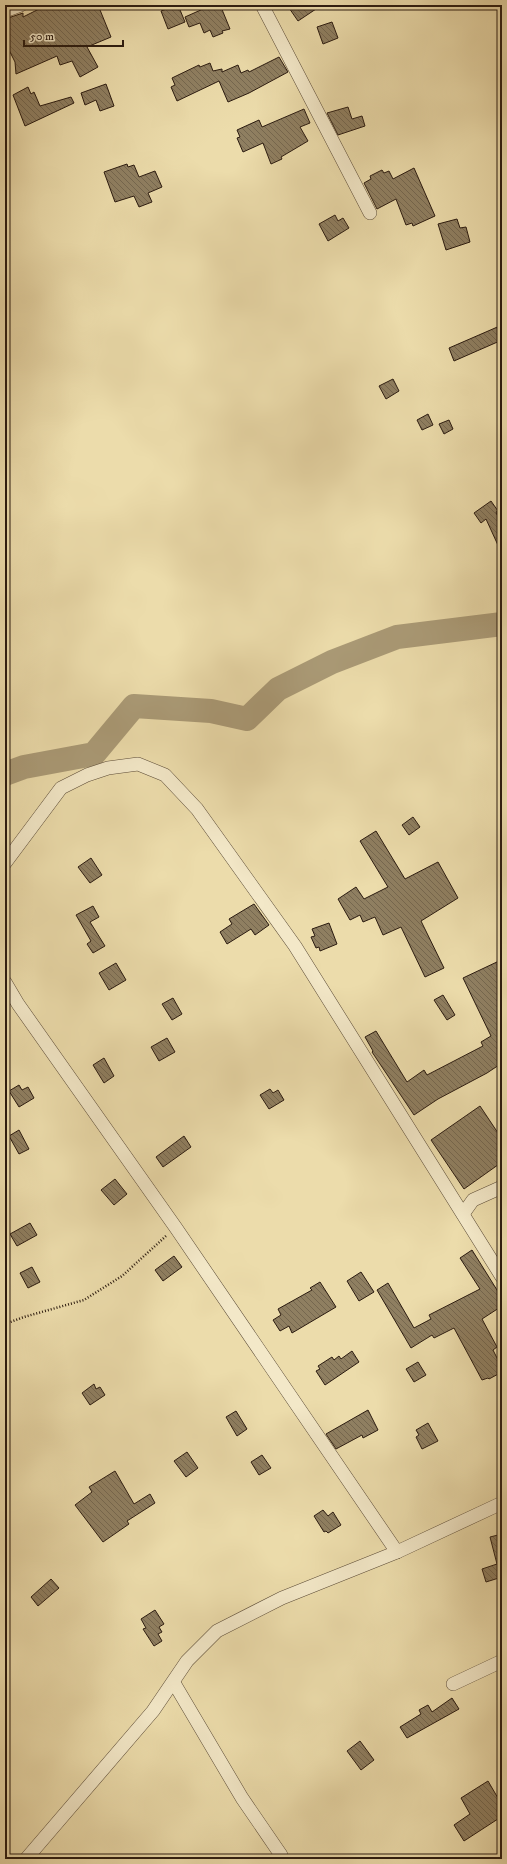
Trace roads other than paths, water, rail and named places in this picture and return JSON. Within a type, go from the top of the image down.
[{"type":"street","points":[[5,11],[21,5]]},
{"type":"street","points":[[262,5],[370,213]]},
{"type":"street","points":[[5,863],[61,788],[101,770],[138,764],[165,775],[197,809],[295,946],[502,1277]]},
{"type":"street","points":[[5,982],[18,1004],[176,1228],[397,1552]]},
{"type":"street","points":[[463,1214],[473,1200],[502,1187]]},
{"type":"street","points":[[26,1859],[154,1711],[187,1661],[217,1631],[282,1598],[397,1552],[502,1503]]},
{"type":"street","points":[[453,1684],[502,1661]]},
{"type":"street","points":[[174,1682],[242,1798],[281,1855],[281,1859]]},
{"type":"waterway","points":[[5,774],[24,767],[94,754],[134,706],[211,711],[247,719],[278,689],[332,662],[397,637],[502,624]]}]
